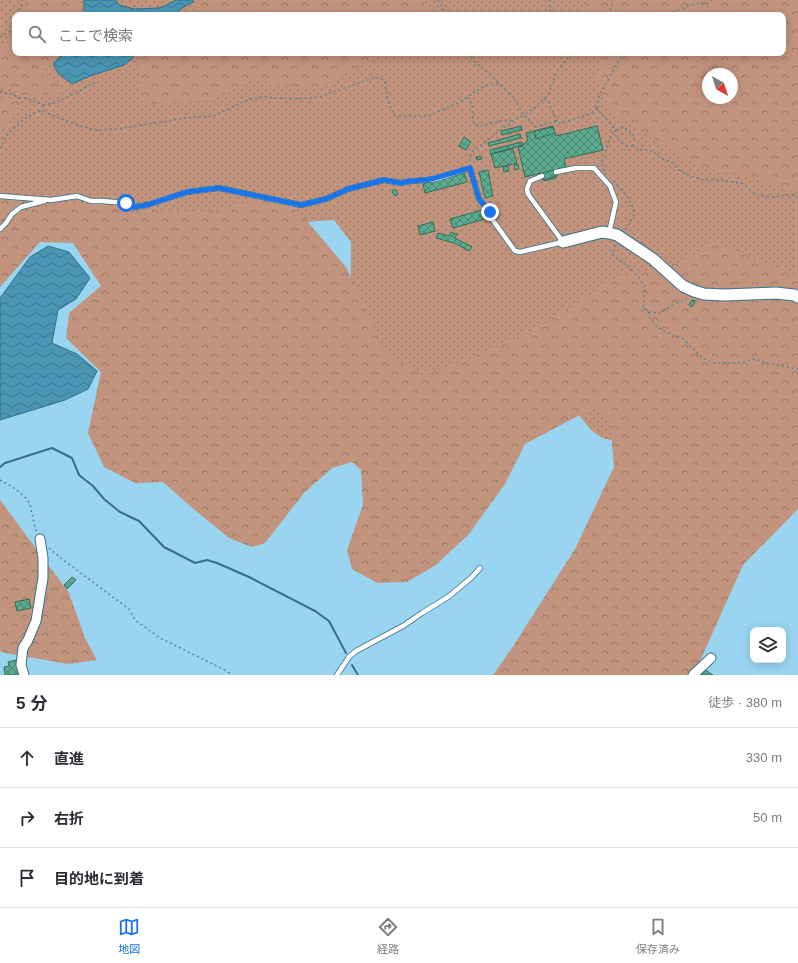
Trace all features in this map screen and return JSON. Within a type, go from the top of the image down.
[{"type":"street","points":[[563,242],[602,232],[609,233],[617,235],[653,259],[683,286],[694,291],[704,294],[724,295],[776,293],[794,295],[798,297]]},
{"type":"street","points":[[24,675],[21,664],[23,648],[36,621],[43,578],[43,558],[40,539]]},
{"type":"street","points":[[692,675],[711,658]]},
{"type":"lane","points":[[0,229],[12,214],[21,207],[35,203],[77,196],[91,201],[126,203],[135,207],[147,205],[187,192],[219,188],[301,205],[326,199],[348,189],[384,180],[401,183],[426,180],[470,168],[479,199],[487,208],[492,219],[515,251],[520,252],[563,242],[528,194],[527,189],[530,181],[542,176]]},
{"type":"lane","points":[[556,172],[576,168],[594,168],[599,173],[610,186],[616,202],[609,233]]},
{"type":"lane","points":[[0,196],[51,200]]},
{"type":"lane","points":[[337,675],[349,656],[403,626],[448,597],[471,578],[480,568]]},
{"type":"path","points":[[19,12],[21,0]]},
{"type":"path","points":[[438,0],[445,12]]},
{"type":"path","points":[[550,0],[551,12]]},
{"type":"path","points":[[610,12],[613,0]]},
{"type":"path","points":[[676,12],[694,4],[708,3],[712,0]]},
{"type":"path","points":[[0,37],[12,29]]},
{"type":"path","points":[[470,56],[513,97],[524,115],[536,127],[556,121]]},
{"type":"path","points":[[470,168],[469,163],[471,154],[474,150],[513,121],[533,109],[548,95],[557,71],[569,56]]},
{"type":"path","points":[[544,99],[548,100],[558,124],[590,114],[597,109],[601,90],[622,56]]},
{"type":"path","points":[[0,149],[7,137],[26,118],[38,110],[94,130],[118,129],[192,117],[214,116],[245,100],[262,97],[293,99],[319,97],[376,78],[384,80],[389,104],[396,116],[428,116],[458,103],[486,85],[497,84],[502,86]]},
{"type":"path","points":[[0,92],[11,94],[20,98],[26,98],[43,105],[70,96],[95,82]]},
{"type":"path","points":[[468,97],[472,104],[474,124],[481,126],[506,120],[513,121]]},
{"type":"path","points":[[42,111],[43,105]]},
{"type":"path","points":[[597,109],[616,130],[616,136],[622,144],[633,146],[641,150],[654,152],[660,158],[671,162],[679,170],[688,175],[699,179],[740,183],[756,194],[762,196],[772,197],[792,195],[798,197]]},
{"type":"path","points":[[606,173],[602,160],[613,127]]},
{"type":"path","points":[[616,130],[623,127],[630,130],[634,135],[635,141],[633,146]]},
{"type":"path","points":[[611,178],[632,206],[634,214],[624,232]]},
{"type":"path","points":[[617,243],[612,254],[617,260],[626,264],[645,286],[643,306],[648,312],[650,318],[664,332],[683,339],[704,359],[715,364],[738,363],[754,359],[798,369]]},
{"type":"path","points":[[648,312],[659,313],[687,299]]},
{"type":"path","points":[[0,480],[14,488],[26,498],[30,504],[34,523],[40,539],[62,559],[129,609],[135,620],[160,638],[225,670],[232,675]]},
{"type":"green space","points":[[0,0],[798,0],[798,464],[649,449],[602,438],[591,430],[543,372],[403,392],[350,336],[351,242],[334,220],[235,227],[133,223],[0,246]]},
{"type":"green space","points":[[26,0],[79,0],[77,12],[25,12]]},
{"type":"green space","points":[[198,0],[423,0],[428,12],[195,12]]},
{"type":"green space","points":[[582,0],[798,0],[798,193],[739,173],[703,169],[610,111],[596,81],[605,56],[786,56],[786,12],[585,12]]},
{"type":"green space","points":[[12,37],[12,56],[53,56],[38,72],[56,80],[61,94],[22,94],[0,85],[1,47]]},
{"type":"green space","points":[[143,56],[378,56],[317,90],[252,80],[212,100],[142,105],[139,62]]},
{"type":"green space","points":[[0,98],[12,100],[22,104],[0,137]]},
{"type":"green space","points":[[281,198],[306,220],[346,267],[386,353],[424,376],[485,352],[533,330],[618,277],[681,262],[713,242],[798,276],[798,509],[743,565],[696,670],[692,675],[493,675],[575,549],[614,467],[610,419],[597,406],[525,444],[505,484],[469,534],[436,565],[407,582],[377,583],[352,569],[347,550],[363,505],[361,470],[352,462],[332,468],[304,493],[265,543],[252,547],[229,538],[163,482],[135,483],[104,467],[88,433],[101,372],[66,338],[69,313],[101,286],[73,243],[40,242],[0,287],[0,229],[24,212],[73,203],[202,214],[253,201]]},
{"type":"green space","points":[[0,199],[32,201],[14,209],[0,226]]},
{"type":"green space","points":[[0,500],[69,593],[85,638],[97,660],[68,664],[0,651]]},
{"type":"water","points":[[84,0],[116,0],[119,5],[134,9],[159,8],[176,0],[193,0],[193,2],[178,12],[84,12]]},
{"type":"water","points":[[61,56],[133,56],[124,65],[90,76],[72,84],[58,73],[53,64]]},
{"type":"water","points":[[48,246],[69,252],[90,278],[76,299],[58,310],[52,343],[77,354],[97,371],[88,389],[65,400],[0,420],[0,298],[30,257]]},
{"type":"building","points":[[521,126],[522,130],[502,135],[501,131]]},
{"type":"building","points":[[553,126],[555,133],[536,139],[534,131]]},
{"type":"building","points":[[597,126],[603,150],[564,159],[566,167],[555,170],[557,176],[543,180],[541,173],[525,177],[518,147],[522,146],[528,140],[526,133],[553,127],[556,136]]},
{"type":"building","points":[[520,134],[521,138],[489,146],[488,143]]},
{"type":"building","points":[[464,137],[471,142],[466,150],[459,146]]},
{"type":"building","points":[[522,142],[523,145],[491,154],[490,150]]},
{"type":"building","points":[[513,149],[517,163],[495,168],[491,154]]},
{"type":"building","points":[[481,156],[482,159],[477,160],[476,157]]},
{"type":"building","points":[[518,164],[519,169],[515,170],[514,165]]},
{"type":"building","points":[[508,166],[509,171],[504,172],[503,167]]},
{"type":"building","points":[[488,170],[493,196],[485,198],[479,172]]},
{"type":"building","points":[[554,170],[556,178],[544,181],[542,173]]},
{"type":"building","points":[[464,173],[467,182],[425,193],[423,184]]},
{"type":"building","points":[[395,189],[398,194],[395,196],[392,191]]},
{"type":"building","points":[[482,210],[485,219],[453,228],[450,219]]},
{"type":"building","points":[[433,222],[435,231],[420,235],[418,226]]},
{"type":"building","points":[[451,232],[457,234],[455,238],[472,247],[469,251],[454,243],[436,238],[438,233],[449,236]]},
{"type":"building","points":[[692,300],[695,301],[692,307],[689,305]]},
{"type":"building","points":[[72,577],[76,580],[67,589],[64,585]]},
{"type":"building","points":[[29,599],[31,608],[17,611],[15,602]]},
{"type":"building","points":[[16,660],[20,675],[5,675],[4,667],[9,666],[8,662]]},
{"type":"building","points":[[702,668],[713,675],[697,675]]},
{"type":"waterway","points":[[0,467],[5,463],[52,448],[72,458],[79,475],[93,486],[104,499],[120,512],[139,521],[164,547],[195,563],[207,560],[217,563],[249,577],[315,611],[329,621],[346,653]]},
{"type":"waterway","points":[[352,665],[358,675]]},
{"type":"route","points":[[126,203],[135,207],[147,205],[187,192],[219,188],[301,205],[326,199],[348,189],[384,180],[401,183],[426,180],[470,168],[479,199],[490,212]]}]
